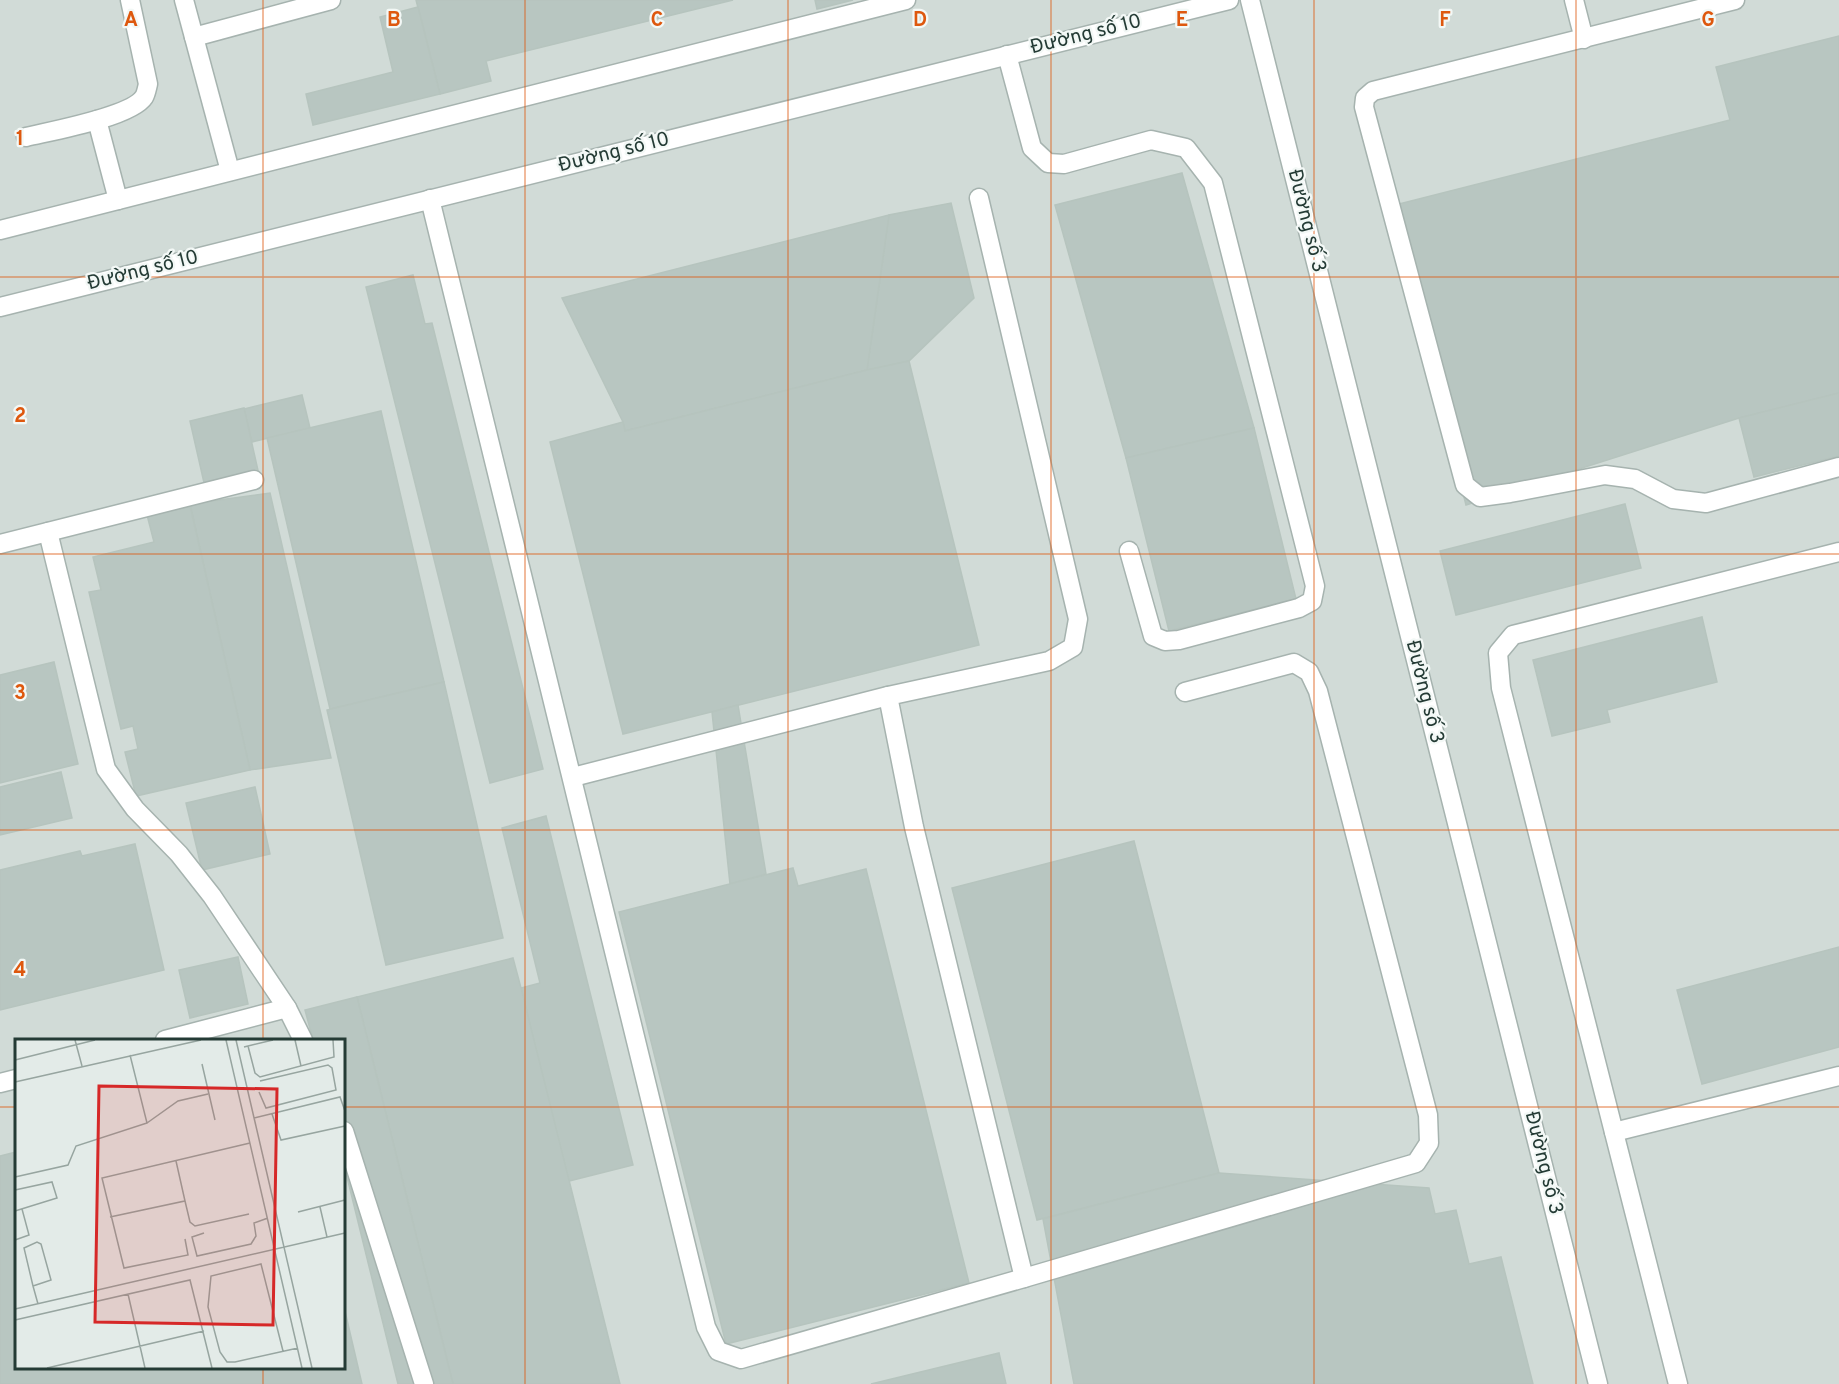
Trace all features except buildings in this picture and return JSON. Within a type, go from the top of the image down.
[{"type":"street","points":[[26,137],[127,110],[144,98],[148,84],[130,0]]},
{"type":"street","points":[[184,0],[230,171]]},
{"type":"street","points":[[194,37],[331,0]]},
{"type":"street","points":[[0,230],[906,0]]},
{"type":"street","name":"Đường số 10","points":[[0,307],[1229,0]]},
{"type":"street","name":"Đường số 3","points":[[1250,0],[1598,1384]]},
{"type":"street","points":[[1574,0],[1584,39]]},
{"type":"street","points":[[1735,0],[1373,91],[1365,98],[1364,107],[1465,485],[1480,496],[1510,493],[1605,475],[1635,479],[1673,499],[1706,503],[1839,467]]},
{"type":"street","points":[[1007,55],[1032,148],[1048,163],[1064,164],[1151,140],[1186,148],[1213,183],[1315,586],[1312,601],[1299,608],[1190,637],[1165,641],[1153,636],[1129,551]]},
{"type":"street","points":[[96,120],[118,200]]},
{"type":"street","points":[[573,777],[888,696],[1049,661],[1073,647],[1078,619],[979,198]]},
{"type":"street","points":[[430,199],[706,1327],[718,1351],[741,1359],[1416,1162],[1429,1143],[1428,1115],[1318,692],[1309,672],[1294,663],[1185,692]]},
{"type":"street","points":[[0,543],[254,480]]},
{"type":"street","points":[[48,532],[106,769],[135,809],[179,854],[212,896],[287,1008],[302,1039]]},
{"type":"street","points":[[1678,1384],[1501,688],[1498,653],[1513,635],[1839,552]]},
{"type":"street","points":[[888,696],[917,839],[1024,1278]]},
{"type":"street","points":[[172,1039],[287,1008]]},
{"type":"street","points":[[1614,1132],[1839,1076]]},
{"type":"street","points":[[0,1083],[15,1079]]},
{"type":"street","points":[[345,1134],[424,1384]]},
{"type":"shaded area","points":[[0,0],[1839,0],[1839,1384],[0,1384]]}]
